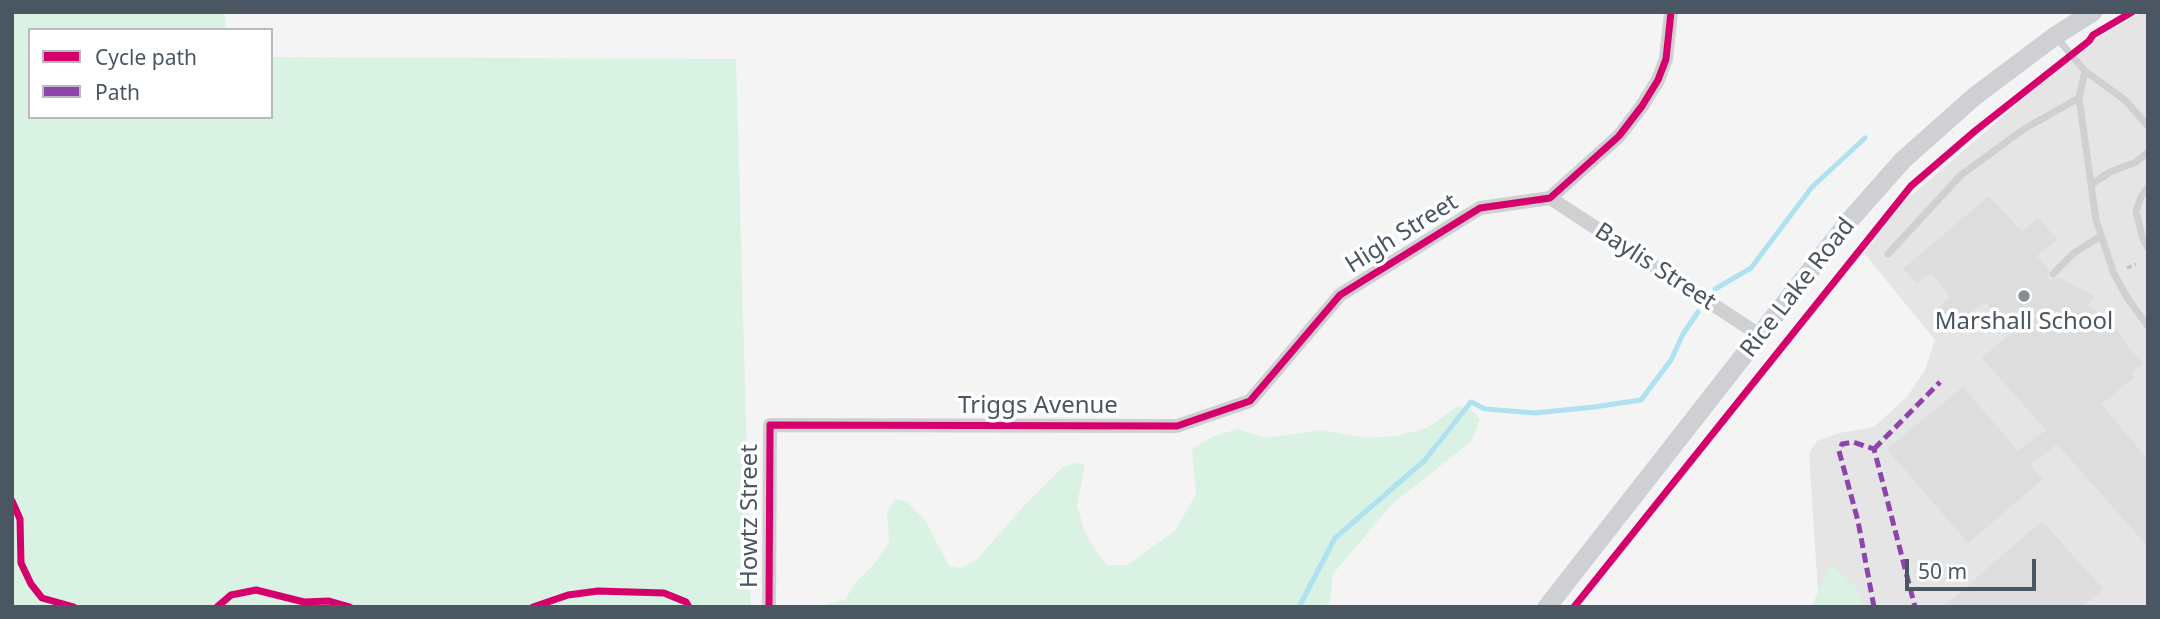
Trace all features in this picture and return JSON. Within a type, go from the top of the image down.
[{"type":"main road","name":"Rice Lake Road","points":[[1547,607],[1849,221],[1903,160],[1975,96],[2055,36],[2093,12]]},
{"type":"street","points":[[1550,198],[1619,136],[1642,106],[1658,80],[1666,60],[1671,12]]},
{"type":"street","name":"Baylis Street","points":[[1550,198],[1761,336]]},
{"type":"street","name":"High Street","points":[[1282,361],[1340,295],[1480,208],[1550,198]]},
{"type":"street","name":"Triggs Avenue","points":[[770,425],[1177,426],[1250,401],[1282,361]]},
{"type":"street","name":"Howtz Street","points":[[769,607],[770,425]]},
{"type":"lane","points":[[2055,36],[2085,72],[2125,100],[2148,126]]},
{"type":"lane","points":[[2085,72],[2079,98],[2096,220],[2114,274],[2148,326]]},
{"type":"lane","points":[[1888,254],[1961,175],[2024,129],[2079,98]]},
{"type":"lane","points":[[2092,184],[2110,172],[2136,162],[2148,152]]},
{"type":"lane","points":[[2148,187],[2136,211],[2148,248]]},
{"type":"lane","points":[[2053,274],[2074,253],[2101,236]]},
{"type":"path","points":[[2127,268],[2136,264]]},
{"type":"shaded area","name":"Marshall School","points":[[2143,12],[2148,12],[2148,607],[1819,607],[1809,453],[1817,441],[1839,433],[1874,427],[1907,397],[1925,370],[1935,340],[1864,253],[1905,201],[2086,45]]},
{"type":"green space","points":[[12,12],[225,12],[225,28],[28,28],[28,119],[273,119],[273,57],[736,59],[751,607],[12,607]]},
{"type":"green space","points":[[1458,406],[1470,409],[1480,419],[1472,441],[1392,504],[1333,574],[1329,607],[814,607],[845,600],[855,583],[874,564],[889,542],[887,511],[895,499],[906,501],[925,520],[949,566],[961,568],[976,560],[1063,467],[1075,463],[1085,465],[1077,505],[1085,533],[1106,565],[1127,565],[1175,531],[1196,494],[1192,449],[1214,436],[1238,429],[1265,438],[1322,430],[1364,438],[1396,436],[1427,428]]},
{"type":"green space","points":[[1831,565],[1856,587],[1863,607],[1811,607]]},
{"type":"building","name":"Marshall School","points":[[1989,196],[2022,232],[2038,218],[2057,239],[2037,256],[2049,269],[2048,278],[2058,278],[2094,295],[2088,306],[2110,319],[2129,348],[2144,363],[2133,372],[2134,378],[2101,404],[2148,460],[2148,547],[2057,444],[2030,465],[2043,479],[1968,543],[1887,449],[1963,387],[2018,451],[2046,430],[1982,358],[2011,333],[1985,302],[1951,329],[1936,310],[1950,297],[1931,273],[1917,283],[1903,269]]},
{"type":"building","points":[[2042,521],[2103,589],[2082,607],[1943,607]]},
{"type":"waterway","points":[[1715,289],[1751,268],[1812,187],[1865,138]]},
{"type":"waterway","points":[[1299,607],[1335,538],[1424,461],[1471,402],[1485,409],[1535,413],[1641,400],[1671,360],[1683,334],[1698,312]]},
{"type":"marked path","points":[[1874,449],[1940,382]]},
{"type":"marked path","points":[[1874,607],[1858,521],[1839,451],[1842,444],[1853,442],[1874,449],[1915,607]]},
{"type":"cycle path","points":[[769,607],[770,425],[1177,426],[1250,401],[1340,295],[1480,208],[1550,198],[1619,136],[1658,80],[1666,59],[1671,12]]},
{"type":"cycle path","points":[[1574,607],[1911,186],[2093,35],[2132,12]]},
{"type":"cycle path","points":[[12,501],[20,519],[21,563],[31,584],[42,598],[74,607]]},
{"type":"cycle path","points":[[217,607],[231,595],[256,590],[304,602],[329,601],[350,607]]},
{"type":"cycle path","points":[[533,607],[568,595],[598,591],[664,593],[686,602],[689,607]]},
{"type":"place","name":"Marshall School","points":[[2024,296]]}]
